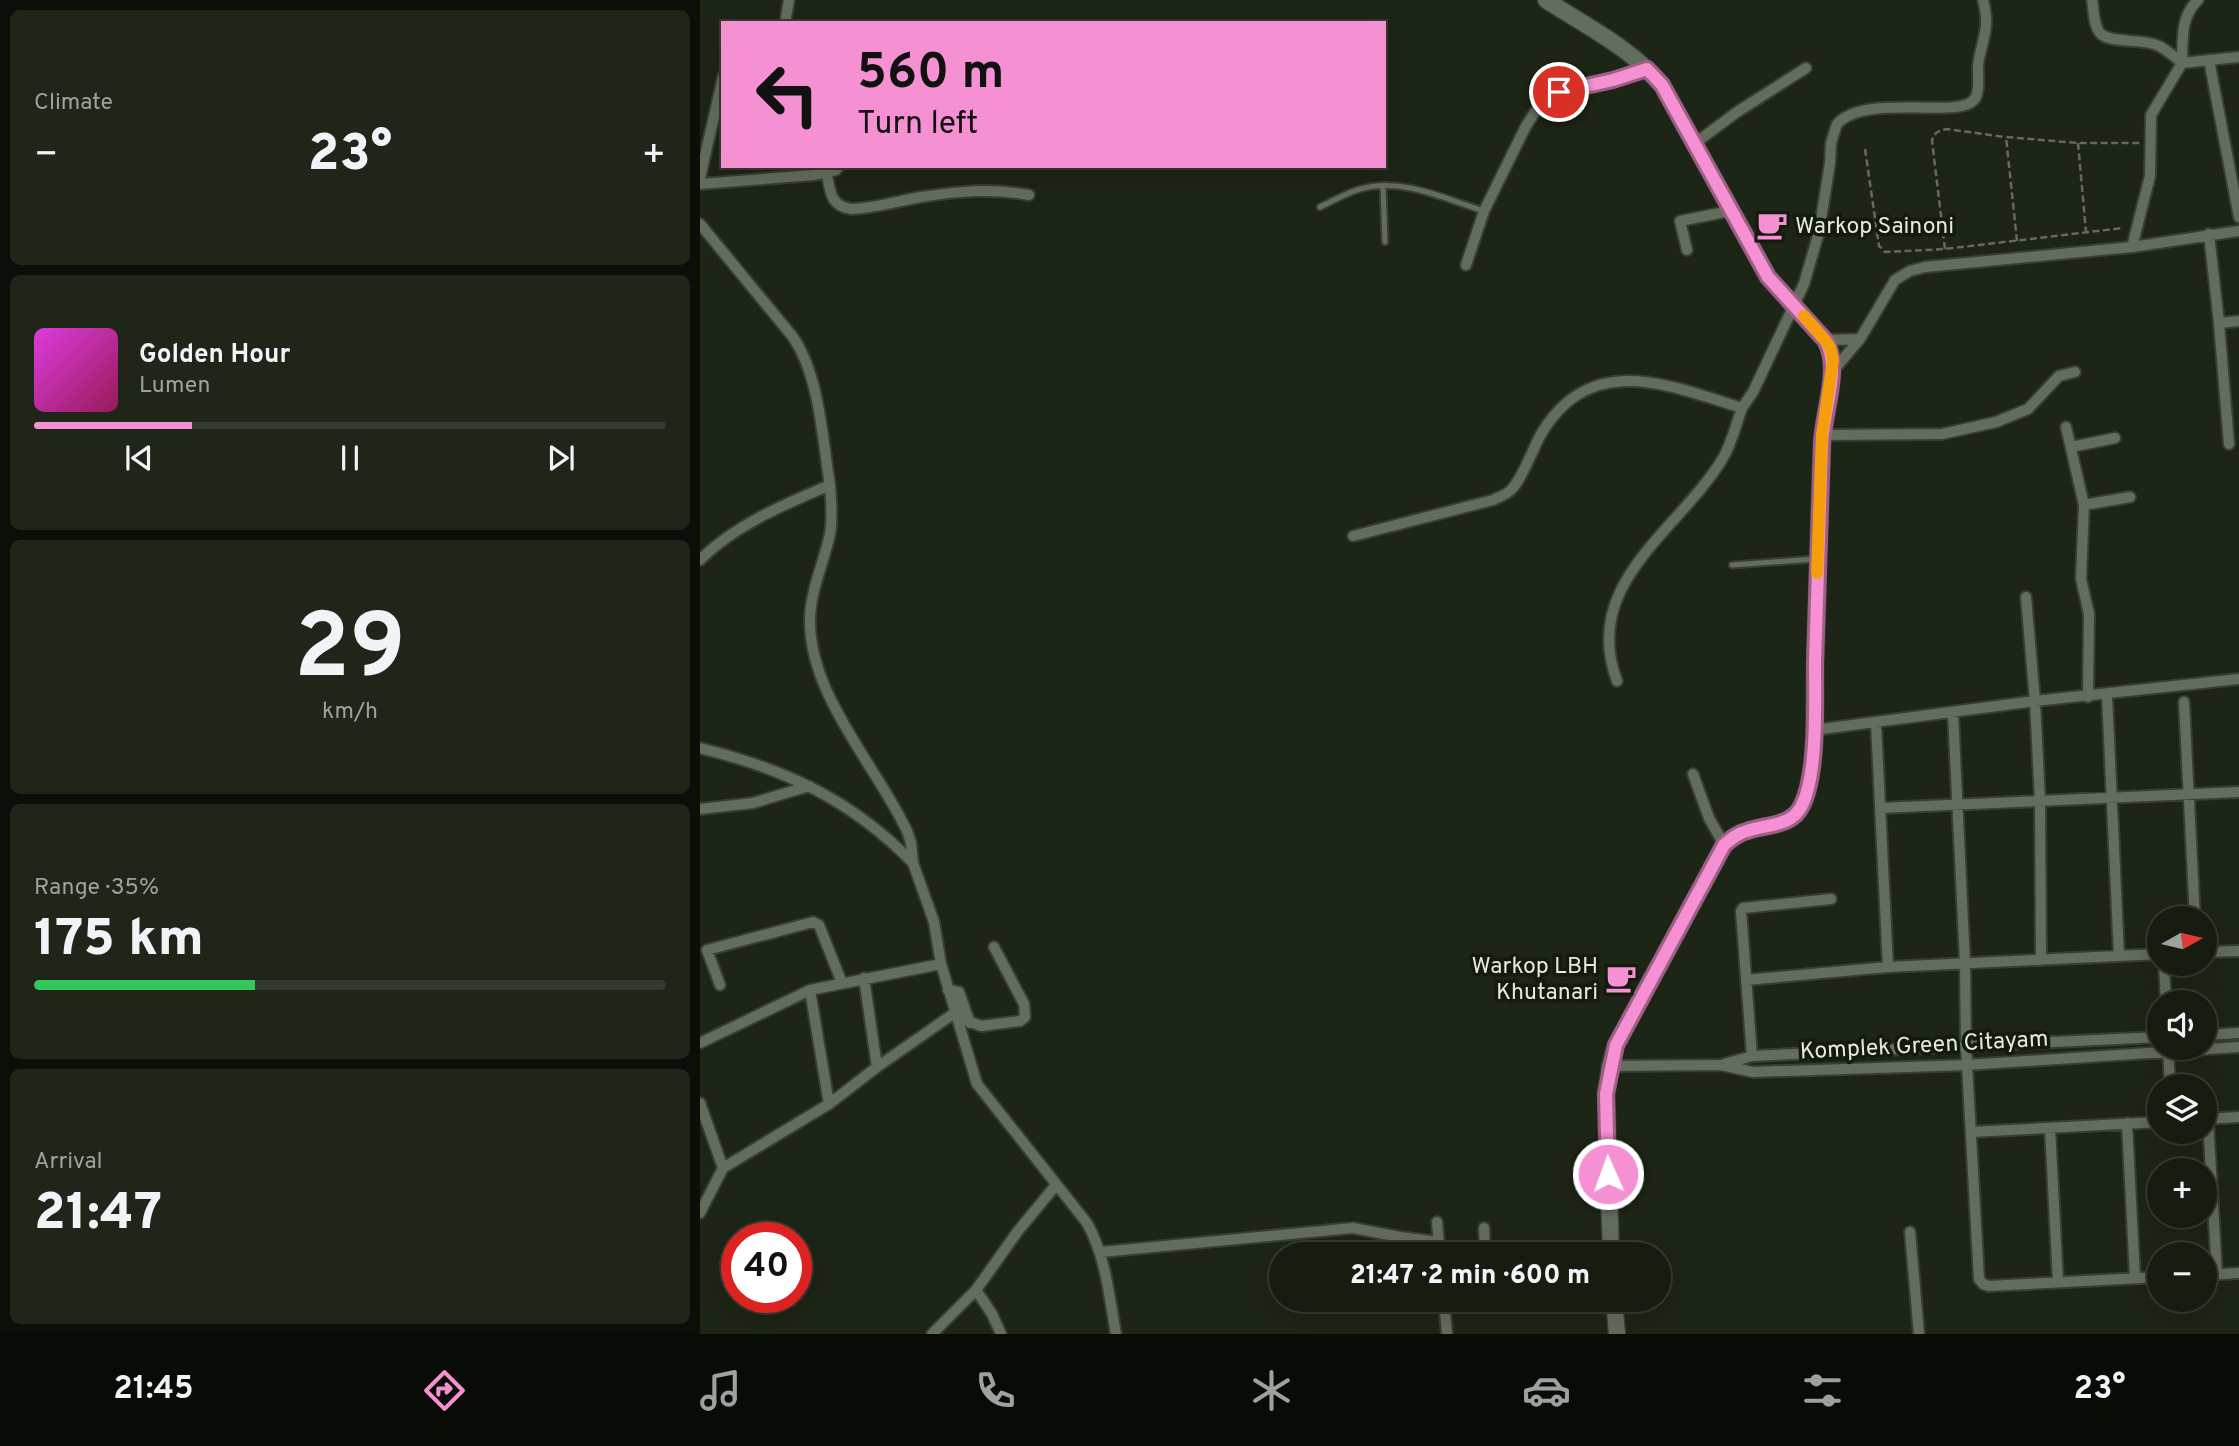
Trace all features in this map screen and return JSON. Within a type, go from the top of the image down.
[{"type":"street","points":[[785,21],[789,0]]},
{"type":"street","points":[[1546,0],[1629,53],[1662,85],[1768,277],[1816,330],[1832,353],[1832,372],[1822,435],[1814,730],[1807,792],[1801,808],[1793,818],[1747,830],[1724,845],[1616,1045],[1606,1094],[1611,1242]]},
{"type":"street","points":[[1617,681],[1611,664],[1608,631],[1618,594],[1646,550],[1724,457],[1742,408],[1753,392],[1804,284],[1819,232],[1831,144],[1837,124],[1852,114],[1877,107],[1969,105],[1976,98],[1978,61],[1987,24],[1983,0]]},
{"type":"street","points":[[2092,0],[2097,27],[2100,34],[2107,38],[2148,42],[2174,57],[2209,60],[2239,57]]},
{"type":"street","points":[[2133,247],[2150,176],[2151,115],[2174,57],[2188,9],[2198,0]]},
{"type":"street","points":[[2209,60],[2239,217]]},
{"type":"street","points":[[1694,144],[1737,112],[1806,68]]},
{"type":"street","points":[[1466,265],[1484,211],[1526,126],[1548,97],[1647,69]]},
{"type":"street","points":[[700,178],[721,86]]},
{"type":"street","points":[[700,184],[827,174],[838,168]]},
{"type":"street","points":[[827,174],[831,196],[836,204],[851,209],[985,190],[1028,195]]},
{"type":"street","points":[[1687,250],[1680,220],[1730,211]]},
{"type":"street","points":[[700,224],[804,353],[811,372],[830,485],[830,533],[810,617],[811,637],[817,661],[839,715],[907,831],[913,863],[934,922],[948,990],[977,1084],[1087,1223],[1101,1252],[1116,1334]]},
{"type":"street","points":[[1832,372],[1860,340],[1895,281],[1910,271],[1925,267],[2133,247],[2239,231]]},
{"type":"street","points":[[2209,234],[2229,443]]},
{"type":"street","points":[[2219,323],[2239,321]]},
{"type":"street","points":[[1816,330],[1860,340]]},
{"type":"street","points":[[1822,435],[1942,434],[1996,422],[2028,409],[2059,376],[2075,372]]},
{"type":"street","points":[[1353,536],[1493,500],[1511,490],[1542,433],[1565,404],[1586,388],[1613,381],[1641,381],[1742,408]]},
{"type":"street","points":[[2066,427],[2084,505],[2081,579],[2089,614],[2088,697]]},
{"type":"street","points":[[2071,447],[2115,438]]},
{"type":"street","points":[[700,560],[729,536],[830,485]]},
{"type":"street","points":[[2084,505],[2130,497]]},
{"type":"street","points":[[2026,597],[2040,801],[2041,960]]},
{"type":"street","points":[[1814,730],[2035,701],[2239,679]]},
{"type":"street","points":[[2106,695],[2119,956]]},
{"type":"street","points":[[2184,702],[2194,906]]},
{"type":"street","points":[[1953,713],[1965,963],[1966,1047],[1979,1279],[1989,1286],[2147,1278]]},
{"type":"street","points":[[1876,723],[1888,967]]},
{"type":"street","points":[[700,748],[751,762],[809,786],[863,817],[913,863]]},
{"type":"street","points":[[1693,774],[1709,818],[1724,845]]},
{"type":"street","points":[[700,808],[753,803],[809,786]]},
{"type":"street","points":[[1880,808],[2239,792]]},
{"type":"street","points":[[1752,1056],[1741,914],[1743,908],[1831,899]]},
{"type":"street","points":[[720,985],[707,950],[813,922],[819,925],[842,982]]},
{"type":"street","points":[[957,1015],[981,1027],[1020,1021],[1025,1017],[1024,1004],[994,947]]},
{"type":"street","points":[[2217,952],[2239,951]]},
{"type":"street","points":[[1746,980],[1888,967],[2147,955]]},
{"type":"street","points":[[700,1043],[810,990],[941,964]]},
{"type":"street","points":[[864,978],[877,1067]]},
{"type":"street","points":[[810,990],[829,1104]]},
{"type":"street","points":[[948,990],[959,992],[970,1023]]},
{"type":"street","points":[[700,1213],[723,1168],[829,1104],[877,1067],[957,1015]]},
{"type":"street","points":[[2217,1034],[2239,1033]]},
{"type":"street","points":[[1721,1065],[1752,1056],[2147,1038]]},
{"type":"street","name":"Komplek Green Citayam","points":[[2217,1048],[2239,1047]]},
{"type":"street","name":"Komplek Green Citayam","points":[[1611,1066],[1721,1065],[1754,1072],[1967,1065],[2147,1052]]},
{"type":"street","points":[[700,1103],[723,1168]]},
{"type":"street","points":[[2217,1119],[2239,1118]]},
{"type":"street","points":[[1971,1132],[2147,1123]]},
{"type":"street","points":[[2127,1124],[2135,1278]]},
{"type":"street","points":[[2050,1128],[2058,1282]]},
{"type":"street","points":[[2208,1144],[2210,1242]]},
{"type":"street","points":[[932,1334],[976,1290],[1018,1231],[1056,1185]]},
{"type":"street","points":[[1101,1252],[1353,1228],[1439,1242],[1437,1222]]},
{"type":"street","points":[[1484,1228],[1485,1242]]},
{"type":"street","points":[[1910,1232],[1919,1334]]},
{"type":"street","points":[[2217,1274],[2239,1273]]},
{"type":"street","points":[[976,1290],[1001,1334]]},
{"type":"street","points":[[1445,1312],[1447,1334]]},
{"type":"street","points":[[1615,1312],[1617,1334]]},
{"type":"lane","points":[[1320,207],[1360,188],[1382,186],[1415,187],[1484,211]]},
{"type":"lane","points":[[1382,186],[1385,242]]},
{"type":"lane","points":[[1732,565],[1818,559]]},
{"type":"path","points":[[1945,249],[1932,141],[1933,135],[1939,131],[2078,143],[2150,144]]},
{"type":"path","points":[[2007,137],[2017,241]]},
{"type":"path","points":[[2078,143],[2086,232]]},
{"type":"path","points":[[1865,149],[1880,246],[1889,254],[2137,226]]},
{"type":"slow traffic","points":[[1804,316],[1830,347],[1833,360],[1822,435],[1817,573]]},
{"type":"place","name":"Warkop Sainoni","points":[[1772,225]]},
{"type":"place","name":"Warkop LBH Khutanari","points":[[1621,978]]},
{"type":"route","points":[[1559,92],[1647,69],[1662,85],[1768,277],[1825,340],[1833,360],[1822,435],[1814,730],[1807,792],[1801,808],[1793,818],[1747,830],[1724,845],[1616,1045],[1606,1094],[1608,1174]]}]
